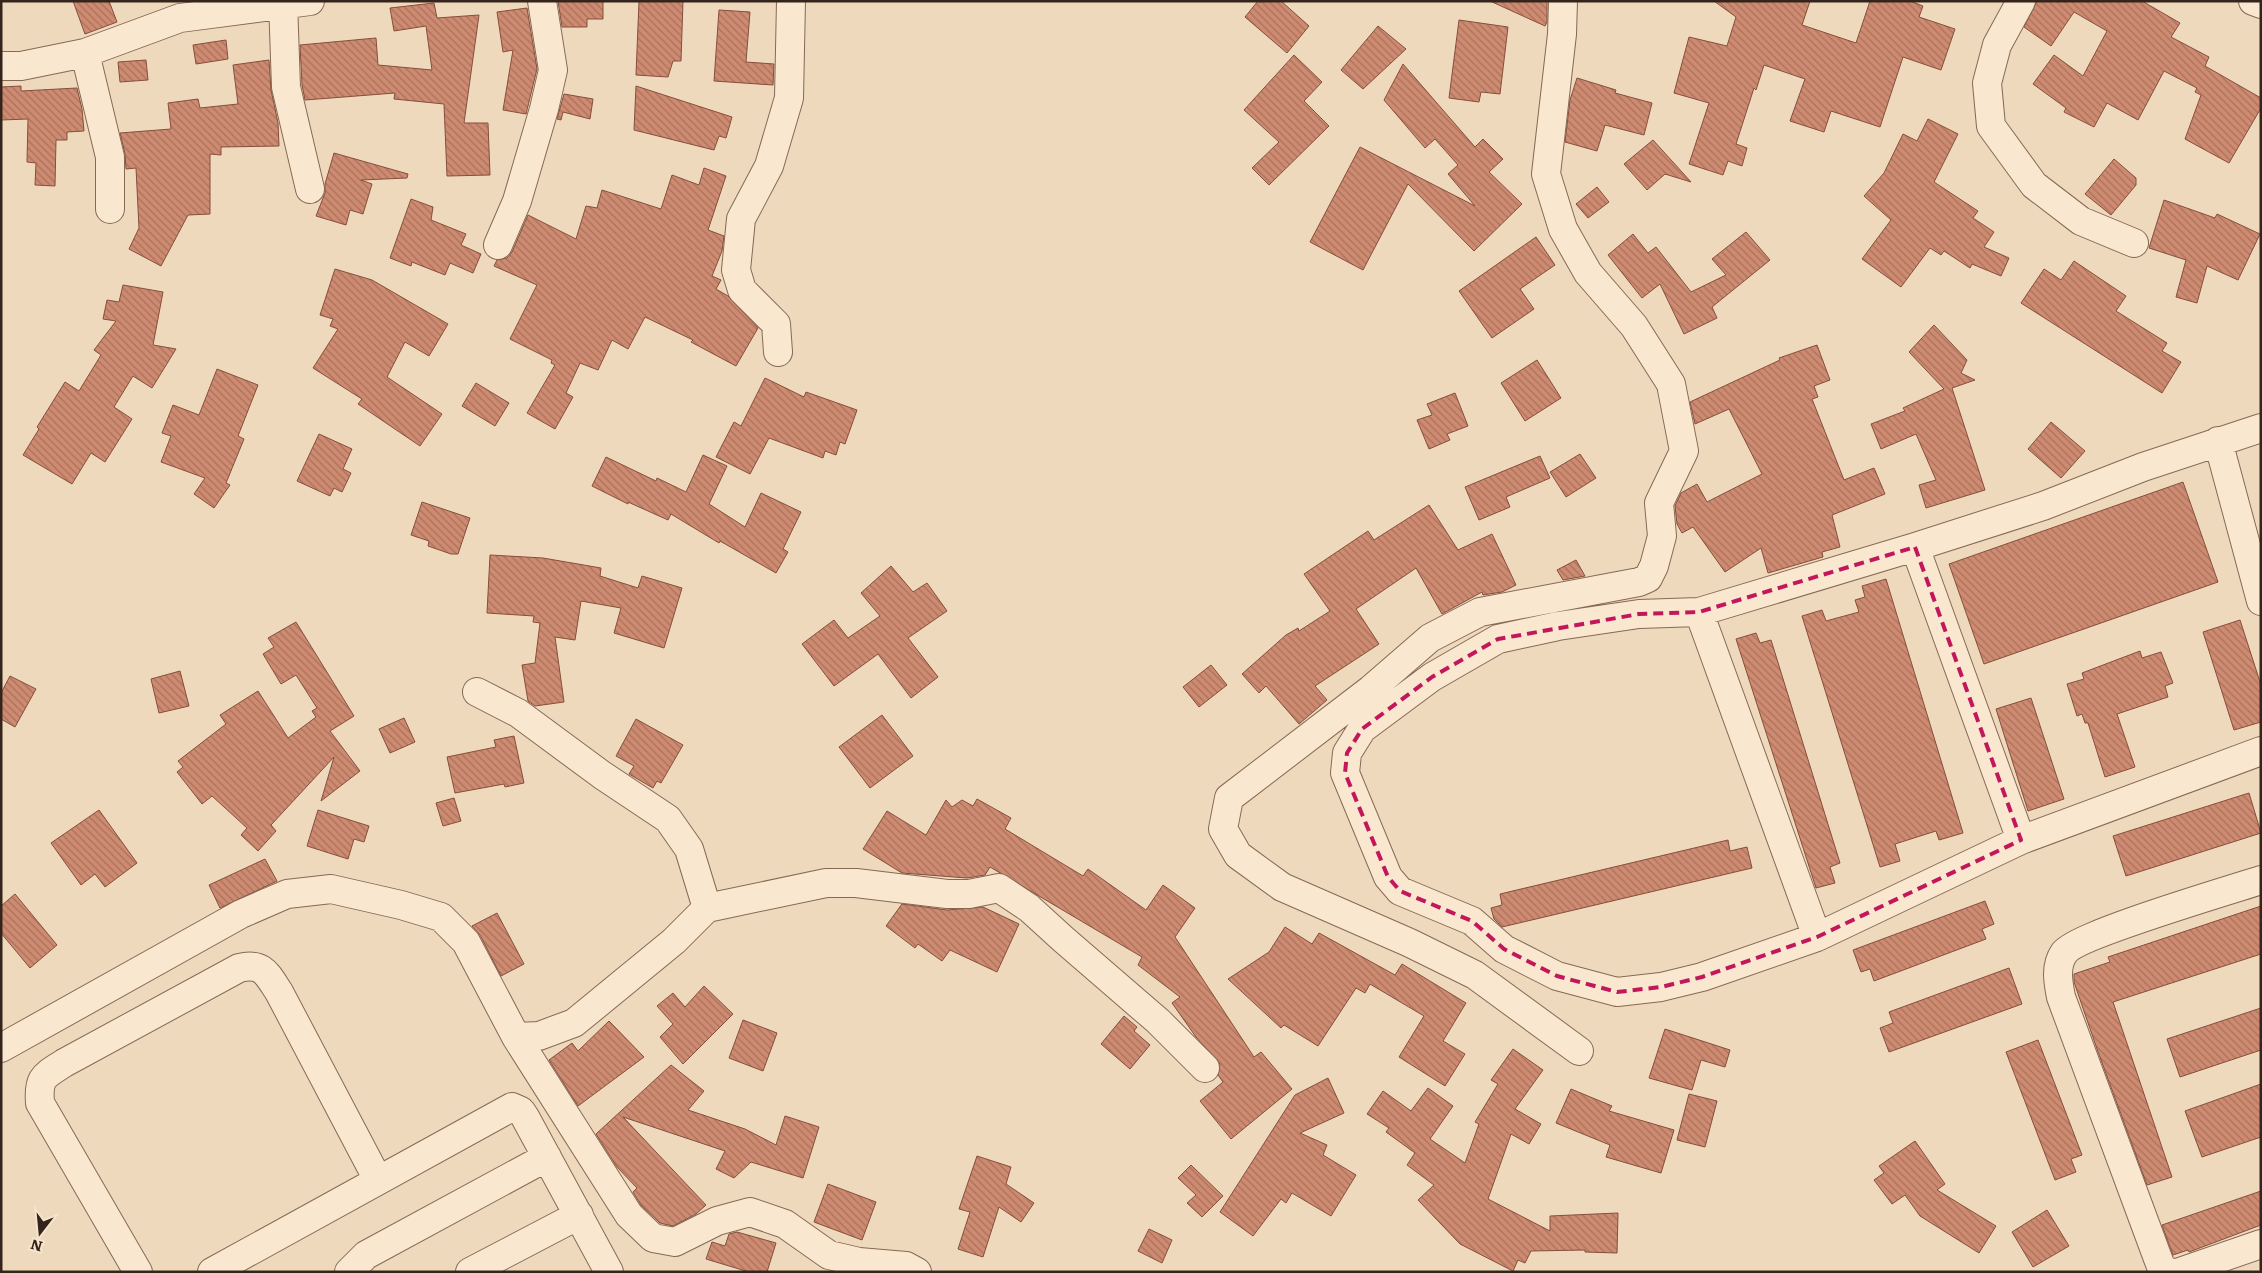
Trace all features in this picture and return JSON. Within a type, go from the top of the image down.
[{"type":"street","points":[[1,66],[21,66],[85,53],[180,18],[283,2],[310,1]]},
{"type":"street","points":[[498,245],[517,201],[544,109],[552,70],[542,1]]},
{"type":"street","points":[[778,352],[776,324],[742,290],[736,270],[741,219],[769,166],[789,98],[792,1]]},
{"type":"street","points":[[1563,1],[1562,34],[1546,174],[1563,228],[1588,272],[1634,326],[1671,384],[1684,451],[1659,503],[1662,536],[1654,566],[1648,578],[1639,582],[1480,612],[1430,638],[1370,690],[1230,798],[1223,829],[1238,856],[1282,886],[1410,942],[1475,975],[1579,1051]]},
{"type":"street","points":[[2021,1],[1997,45],[1987,83],[1991,126],[2034,185],[2082,221],[2134,243]]},
{"type":"street","points":[[2254,1],[2261,4]]},
{"type":"street","points":[[283,2],[286,87],[310,189]]},
{"type":"street","points":[[85,53],[110,157],[110,209]]},
{"type":"street","points":[[2261,428],[2218,441],[2043,506],[1699,612],[1639,614],[1558,626],[1498,639],[1432,677],[1362,729],[1347,752],[1345,773],[1388,877],[1400,891],[1472,921],[1504,949],[1557,976],[1617,992],[1661,987],[1702,977],[1817,937],[2021,840],[2261,751]]},
{"type":"street","points":[[2218,441],[2261,601]]},
{"type":"street","points":[[1915,547],[2021,840]]},
{"type":"street","points":[[1699,612],[1817,937]]},
{"type":"street","points":[[476,692],[518,713],[602,776],[668,819],[689,848],[707,908]]},
{"type":"street","points":[[2170,1272],[2162,1269],[2157,1256],[2061,997],[2057,974],[2064,952],[2090,936],[2261,880]]},
{"type":"street","points":[[516,1037],[539,1036],[574,1023],[674,941],[707,908],[826,883],[856,882],[947,894],[968,894],[999,888],[1030,908],[1063,940],[1158,1021],[1205,1068]]},
{"type":"street","points":[[1,1048],[241,914],[287,894],[331,889],[401,905],[441,917],[466,942],[516,1037],[629,1215],[653,1238],[675,1242],[717,1221],[750,1212],[785,1224],[829,1255],[859,1262],[906,1266],[917,1272]]},
{"type":"street","points":[[138,1272],[40,1103],[39,1088],[42,1078],[64,1063],[239,968],[250,965],[265,970],[279,992],[378,1180]]},
{"type":"street","points":[[212,1272],[512,1107],[521,1111],[525,1117],[609,1272]]},
{"type":"street","points":[[350,1272],[366,1255],[547,1157]]},
{"type":"street","points":[[470,1272],[579,1216]]},
{"type":"street","points":[[2180,1272],[2261,1244]]},
{"type":"highlighted area","points":[[1915,547],[2021,840],[1817,937],[1702,977],[1661,987],[1617,992],[1557,976],[1504,949],[1472,921],[1400,891],[1388,877],[1345,773],[1347,753],[1362,729],[1432,677],[1498,639],[1639,614],[1699,612]]},
{"type":"building","points":[[73,1],[109,1],[117,22],[85,34]]},
{"type":"building","points":[[558,1],[603,1],[603,19],[587,19],[587,27],[562,27]]},
{"type":"building","points":[[639,1],[683,1],[681,61],[673,61],[668,77],[636,75]]},
{"type":"building","points":[[1258,1],[1281,1],[1309,26],[1287,53],[1245,17]]},
{"type":"building","points":[[1490,1],[1547,1],[1547,22],[1545,26]]},
{"type":"building","points":[[1714,1],[1810,1],[1802,25],[1856,43],[1870,1],[1910,1],[1923,6],[1919,17],[1955,29],[1941,70],[1903,57],[1880,127],[1831,111],[1824,132],[1790,121],[1805,79],[1764,65],[1756,90],[1754,88],[1736,144],[1747,148],[1742,166],[1728,161],[1723,175],[1689,164],[1709,103],[1674,93],[1689,37],[1727,46],[1736,17]]},
{"type":"building","points":[[2037,1],[2142,1],[2180,23],[2171,37],[2209,57],[2205,66],[2261,98],[2261,108],[2229,163],[2185,139],[2201,95],[2195,92],[2197,88],[2164,71],[2138,120],[2107,103],[2094,127],[2064,112],[2066,108],[2033,84],[2054,55],[2083,76],[2107,31],[2074,12],[2051,46],[2024,27]]},
{"type":"building","points":[[434,3],[437,18],[479,15],[464,123],[488,123],[490,175],[447,176],[444,104],[394,99],[395,93],[305,100],[302,85],[300,45],[376,38],[378,65],[432,70],[426,26],[394,31],[390,8]]},
{"type":"building","points":[[527,8],[537,69],[526,114],[503,110],[513,50],[503,52],[497,12]]},
{"type":"building","points":[[719,10],[750,12],[746,62],[774,64],[773,85],[714,81]]},
{"type":"building","points":[[1459,20],[1508,27],[1500,94],[1481,92],[1479,102],[1449,98]]},
{"type":"building","points":[[1378,26],[1406,49],[1363,89],[1341,70]]},
{"type":"building","points":[[226,40],[228,59],[196,64],[193,45]]},
{"type":"building","points":[[1294,55],[1322,82],[1304,101],[1329,126],[1269,185],[1252,168],[1279,142],[1244,110]]},
{"type":"building","points":[[146,60],[148,80],[120,82],[118,62]]},
{"type":"building","points":[[269,60],[271,90],[278,123],[279,146],[221,147],[221,155],[210,154],[210,214],[188,215],[161,266],[129,249],[139,228],[136,168],[126,169],[120,133],[171,129],[168,103],[198,99],[200,108],[238,104],[233,65]]},
{"type":"building","points":[[1403,64],[1475,147],[1483,139],[1503,159],[1489,172],[1522,204],[1474,251],[1408,184],[1363,270],[1310,242],[1360,147],[1475,206],[1448,174],[1458,165],[1435,139],[1425,148],[1384,100]]},
{"type":"building","points":[[1577,78],[1616,90],[1615,93],[1652,103],[1644,135],[1605,125],[1597,151],[1565,142],[1570,100]]},
{"type":"building","points":[[21,86],[21,91],[77,88],[82,109],[84,131],[67,132],[67,140],[56,140],[55,186],[35,185],[36,163],[27,162],[28,119],[1,120],[1,87]]},
{"type":"building","points":[[636,86],[732,117],[726,138],[719,136],[714,150],[634,130]]},
{"type":"building","points":[[564,94],[593,99],[590,119],[563,112],[561,120],[557,119]]},
{"type":"building","points":[[1928,119],[1958,134],[1934,182],[1978,211],[1973,218],[1994,232],[1984,247],[2009,258],[2001,276],[1972,264],[1970,268],[1944,251],[1941,255],[1930,248],[1901,287],[1862,259],[1891,220],[1864,196],[1884,173],[1903,134],[1917,141]]},
{"type":"building","points":[[1653,140],[1691,182],[1665,174],[1647,190],[1624,164]]},
{"type":"building","points":[[334,153],[408,174],[407,178],[361,180],[372,184],[363,214],[350,210],[346,225],[316,216],[325,193],[325,184]]},
{"type":"building","points":[[2114,159],[2136,178],[2136,185],[2111,215],[2085,194]]},
{"type":"building","points":[[704,168],[726,176],[708,230],[724,236],[722,251],[712,276],[721,280],[716,289],[728,296],[758,328],[736,366],[691,342],[693,340],[645,317],[628,349],[612,340],[598,370],[580,363],[566,393],[573,397],[555,429],[527,413],[555,365],[551,363],[552,360],[510,339],[537,285],[494,266],[497,260],[507,258],[512,252],[528,215],[576,239],[586,206],[597,208],[602,190],[661,209],[672,175],[699,185]]},
{"type":"building","points":[[1597,187],[1609,202],[1588,218],[1576,204]]},
{"type":"building","points":[[411,199],[433,207],[431,220],[466,234],[461,245],[481,254],[473,273],[450,263],[445,275],[412,262],[411,266],[390,258]]},
{"type":"building","points":[[2164,200],[2215,218],[2217,214],[2260,234],[2238,280],[2207,266],[2197,303],[2176,297],[2186,260],[2149,248]]},
{"type":"building","points":[[1746,232],[1770,260],[1712,307],[1717,318],[1684,334],[1660,284],[1642,298],[1608,255],[1633,234],[1648,253],[1656,247],[1691,292],[1726,275],[1712,259]]},
{"type":"building","points":[[1536,237],[1555,265],[1520,289],[1534,309],[1492,338],[1459,291]]},
{"type":"building","points":[[2074,261],[2126,296],[2116,311],[2167,343],[2162,351],[2181,362],[2162,393],[2021,303],[2044,269],[2061,280]]},
{"type":"building","points":[[335,269],[372,280],[448,324],[429,356],[405,342],[387,377],[442,414],[420,446],[358,404],[362,399],[313,368],[338,329],[330,326],[333,319],[320,315]]},
{"type":"building","points":[[123,285],[163,292],[153,345],[176,349],[152,388],[133,376],[114,407],[132,419],[105,462],[91,453],[72,484],[23,455],[39,429],[37,427],[65,382],[79,391],[101,355],[94,350],[116,321],[103,319],[107,300],[119,302]]},
{"type":"building","points":[[1934,325],[1967,360],[1961,373],[1975,380],[1952,388],[1985,490],[1926,508],[1919,485],[1936,480],[1916,434],[1881,449],[1871,424],[1905,411],[1903,408],[1944,389],[1909,352]]},
{"type":"building","points":[[1817,345],[1830,380],[1814,386],[1818,397],[1812,399],[1844,480],[1874,468],[1885,494],[1832,515],[1840,547],[1822,552],[1823,557],[1768,573],[1761,548],[1725,572],[1693,527],[1682,533],[1677,524],[1675,506],[1681,493],[1697,484],[1707,502],[1762,474],[1729,409],[1695,424],[1690,402],[1780,360],[1779,358]]},
{"type":"building","points":[[1537,360],[1561,398],[1525,421],[1501,383]]},
{"type":"building","points":[[217,369],[258,385],[238,436],[244,439],[226,483],[230,485],[214,508],[194,494],[205,478],[161,462],[171,436],[162,433],[173,405],[199,415]]},
{"type":"building","points":[[765,378],[804,397],[806,392],[857,410],[845,444],[840,442],[836,455],[825,451],[823,458],[769,438],[750,474],[716,457],[734,422],[741,426]]},
{"type":"building","points":[[476,383],[509,403],[495,426],[462,406]]},
{"type":"building","points":[[1455,393],[1468,426],[1447,434],[1450,440],[1429,449],[1417,420],[1432,415],[1427,404]]},
{"type":"building","points":[[2051,422],[2085,451],[2061,478],[2028,449]]},
{"type":"building","points":[[319,434],[352,449],[343,469],[351,473],[342,492],[334,488],[330,496],[297,481]]},
{"type":"building","points":[[1580,454],[1596,478],[1566,497],[1550,472]]},
{"type":"building","points":[[703,455],[727,466],[709,504],[745,527],[761,493],[801,512],[783,549],[788,552],[776,573],[720,541],[719,543],[671,514],[668,520],[628,502],[628,504],[592,486],[606,457],[656,481],[657,478],[686,492]]},
{"type":"building","points":[[1540,456],[1550,478],[1506,497],[1510,507],[1479,520],[1465,487]]},
{"type":"building","points":[[2183,482],[2218,582],[1984,664],[1949,564]]},
{"type":"building","points":[[422,502],[470,518],[458,554],[451,554],[428,546],[429,541],[411,535]]},
{"type":"building","points":[[1429,505],[1458,550],[1492,534],[1516,585],[1502,592],[1483,595],[1482,592],[1442,614],[1416,568],[1356,609],[1379,644],[1315,686],[1327,700],[1299,724],[1266,686],[1259,693],[1242,674],[1286,635],[1298,628],[1299,631],[1330,611],[1304,574],[1368,531],[1374,540]]},
{"type":"building","points":[[490,555],[543,558],[601,568],[600,576],[638,588],[642,576],[682,588],[664,648],[614,633],[621,608],[581,601],[575,640],[555,637],[564,702],[535,706],[528,701],[522,665],[535,663],[540,623],[533,622],[534,616],[487,613]]},
{"type":"building","points":[[1576,560],[1585,576],[1563,580],[1557,570]]},
{"type":"building","points":[[891,566],[913,592],[927,583],[947,611],[908,638],[938,677],[911,698],[878,654],[834,686],[802,644],[834,620],[848,638],[880,616],[861,593]]},
{"type":"building","points":[[1886,579],[1963,833],[1939,840],[1936,831],[1895,844],[1900,861],[1880,867],[1802,616],[1822,610],[1826,621],[1859,612],[1855,600],[1865,597],[1862,586]]},
{"type":"building","points":[[2240,620],[2261,685],[2261,722],[2234,730],[2203,632]]},
{"type":"building","points":[[296,622],[354,716],[330,731],[360,771],[321,801],[334,757],[271,825],[276,831],[258,851],[241,835],[247,828],[212,796],[202,804],[177,772],[183,767],[178,761],[226,724],[220,715],[258,691],[288,738],[316,717],[312,711],[317,708],[296,675],[281,684],[263,654],[274,647],[268,638]]},
{"type":"building","points":[[1756,633],[1760,643],[1771,640],[1840,863],[1830,867],[1835,883],[1816,888],[1736,639]]},
{"type":"building","points":[[2140,651],[2142,658],[2161,652],[2173,683],[2165,686],[2168,697],[2117,714],[2135,767],[2105,777],[2088,723],[2085,723],[2082,714],[2077,716],[2067,684],[2084,679],[2082,673]]},
{"type":"building","points":[[1211,665],[1227,685],[1199,707],[1183,687]]},
{"type":"building","points":[[180,671],[189,706],[159,713],[151,679]]},
{"type":"building","points":[[10,676],[36,689],[15,727],[1,719],[1,693]]},
{"type":"building","points":[[2031,698],[2064,799],[2028,811],[1996,709]]},
{"type":"building","points":[[882,715],[913,756],[870,788],[839,747]]},
{"type":"building","points":[[404,718],[415,742],[390,753],[379,729]]},
{"type":"building","points":[[636,719],[683,745],[661,783],[657,781],[653,788],[629,774],[634,766],[616,756]]},
{"type":"building","points":[[514,736],[524,783],[505,787],[504,784],[455,793],[447,757],[496,747],[494,740]]},
{"type":"building","points":[[2249,793],[2261,833],[2126,876],[2113,836]]},
{"type":"building","points":[[454,798],[461,821],[443,826],[436,803]]},
{"type":"building","points":[[977,799],[1011,818],[1005,829],[1083,876],[1088,869],[1146,910],[1163,885],[1195,908],[1175,937],[1254,1057],[1261,1052],[1292,1089],[1231,1139],[1200,1101],[1223,1082],[1218,1075],[1220,1064],[1196,1037],[1172,1003],[1180,997],[1138,965],[1142,957],[990,867],[985,875],[967,878],[902,873],[863,849],[887,811],[926,835],[946,800],[952,807],[962,800],[973,806]]},
{"type":"building","points":[[99,810],[137,863],[105,887],[95,874],[81,885],[51,843]]},
{"type":"building","points":[[318,810],[369,826],[364,842],[354,839],[348,859],[307,846]]},
{"type":"building","points":[[1728,840],[1730,851],[1747,847],[1752,868],[1502,927],[1494,919],[1491,908],[1502,905],[1500,894]]},
{"type":"building","points":[[265,859],[277,881],[220,908],[209,885]]},
{"type":"building","points":[[15,894],[57,945],[30,968],[1,933],[1,906]]},
{"type":"building","points":[[1985,901],[1994,924],[1982,929],[1986,939],[1874,981],[1870,969],[1861,972],[1853,950]]},
{"type":"building","points":[[902,904],[947,910],[983,907],[1019,924],[997,972],[950,950],[942,961],[918,944],[915,948],[886,926]]},
{"type":"building","points":[[2261,906],[2261,954],[2113,1002],[2172,1177],[2147,1185],[2097,1049],[2074,982],[2074,974],[2110,962],[2108,957]]},
{"type":"building","points":[[497,913],[524,964],[501,976],[480,935],[472,926]]},
{"type":"building","points":[[1285,927],[1312,944],[1319,933],[1395,975],[1402,964],[1466,1003],[1443,1041],[1465,1054],[1445,1086],[1399,1057],[1424,1016],[1370,984],[1365,993],[1356,988],[1318,1046],[1284,1025],[1281,1028],[1228,979],[1269,952]]},
{"type":"building","points":[[2009,968],[2022,1004],[1889,1052],[1880,1028],[1893,1023],[1889,1012]]},
{"type":"building","points":[[704,986],[733,1014],[683,1064],[660,1037],[673,1024],[657,1006],[673,993],[685,1007]]},
{"type":"building","points":[[2261,1008],[2261,1050],[2180,1077],[2167,1039]]},
{"type":"building","points":[[1124,1016],[1137,1027],[1134,1031],[1150,1045],[1130,1069],[1101,1044]]},
{"type":"building","points":[[743,1020],[777,1033],[763,1071],[729,1058]]},
{"type":"building","points":[[609,1021],[644,1057],[578,1106],[549,1060],[572,1043],[578,1051]]},
{"type":"building","points":[[1665,1029],[1730,1050],[1725,1067],[1701,1060],[1692,1090],[1649,1078]]},
{"type":"building","points":[[2038,1040],[2082,1155],[2071,1159],[2076,1172],[2055,1180],[2006,1052]]},
{"type":"building","points":[[1513,1049],[1543,1070],[1515,1109],[1541,1124],[1529,1144],[1511,1134],[1488,1199],[1550,1231],[1550,1216],[1618,1213],[1617,1253],[1585,1252],[1585,1250],[1531,1251],[1525,1263],[1518,1260],[1513,1271],[1460,1244],[1418,1200],[1434,1185],[1407,1165],[1415,1153],[1386,1132],[1389,1128],[1367,1114],[1383,1091],[1411,1111],[1428,1088],[1453,1106],[1430,1139],[1465,1163],[1479,1124],[1475,1122],[1498,1084],[1491,1080]]},
{"type":"building","points":[[671,1065],[704,1091],[688,1110],[745,1129],[776,1145],[785,1116],[819,1127],[803,1178],[751,1162],[734,1178],[716,1169],[725,1151],[623,1117],[706,1205],[696,1214],[673,1226],[660,1223],[641,1205],[633,1192],[637,1188],[617,1167],[596,1134]]},
{"type":"building","points":[[1328,1078],[1344,1113],[1300,1133],[1327,1145],[1323,1155],[1356,1175],[1331,1216],[1292,1193],[1286,1203],[1281,1199],[1253,1236],[1220,1212],[1295,1095]]},
{"type":"building","points":[[2261,1084],[2261,1137],[2202,1157],[2185,1111]]},
{"type":"building","points":[[1571,1089],[1612,1106],[1609,1111],[1674,1130],[1661,1173],[1606,1157],[1610,1145],[1556,1123]]},
{"type":"building","points":[[1689,1094],[1717,1101],[1705,1147],[1677,1140]]},
{"type":"building","points":[[1915,1141],[1945,1184],[1937,1190],[1996,1226],[1979,1253],[1920,1216],[1905,1195],[1892,1204],[1874,1180],[1884,1173],[1879,1166]]},
{"type":"building","points":[[977,1156],[1011,1167],[1006,1184],[1034,1203],[1021,1222],[999,1207],[983,1257],[958,1249],[970,1212],[959,1209]]},
{"type":"building","points":[[1191,1165],[1223,1196],[1202,1217],[1187,1203],[1196,1195],[1178,1178]]},
{"type":"building","points":[[828,1184],[876,1202],[862,1240],[814,1222]]},
{"type":"building","points":[[2261,1191],[2261,1225],[2189,1252],[2188,1250],[2173,1255],[2162,1225]]},
{"type":"building","points":[[2047,1210],[2069,1246],[2033,1267],[2012,1232]]},
{"type":"building","points":[[1149,1229],[1172,1240],[1162,1263],[1138,1251]]},
{"type":"building","points":[[737,1232],[776,1243],[767,1272],[749,1272],[706,1259],[712,1242],[725,1246],[729,1234]]}]
